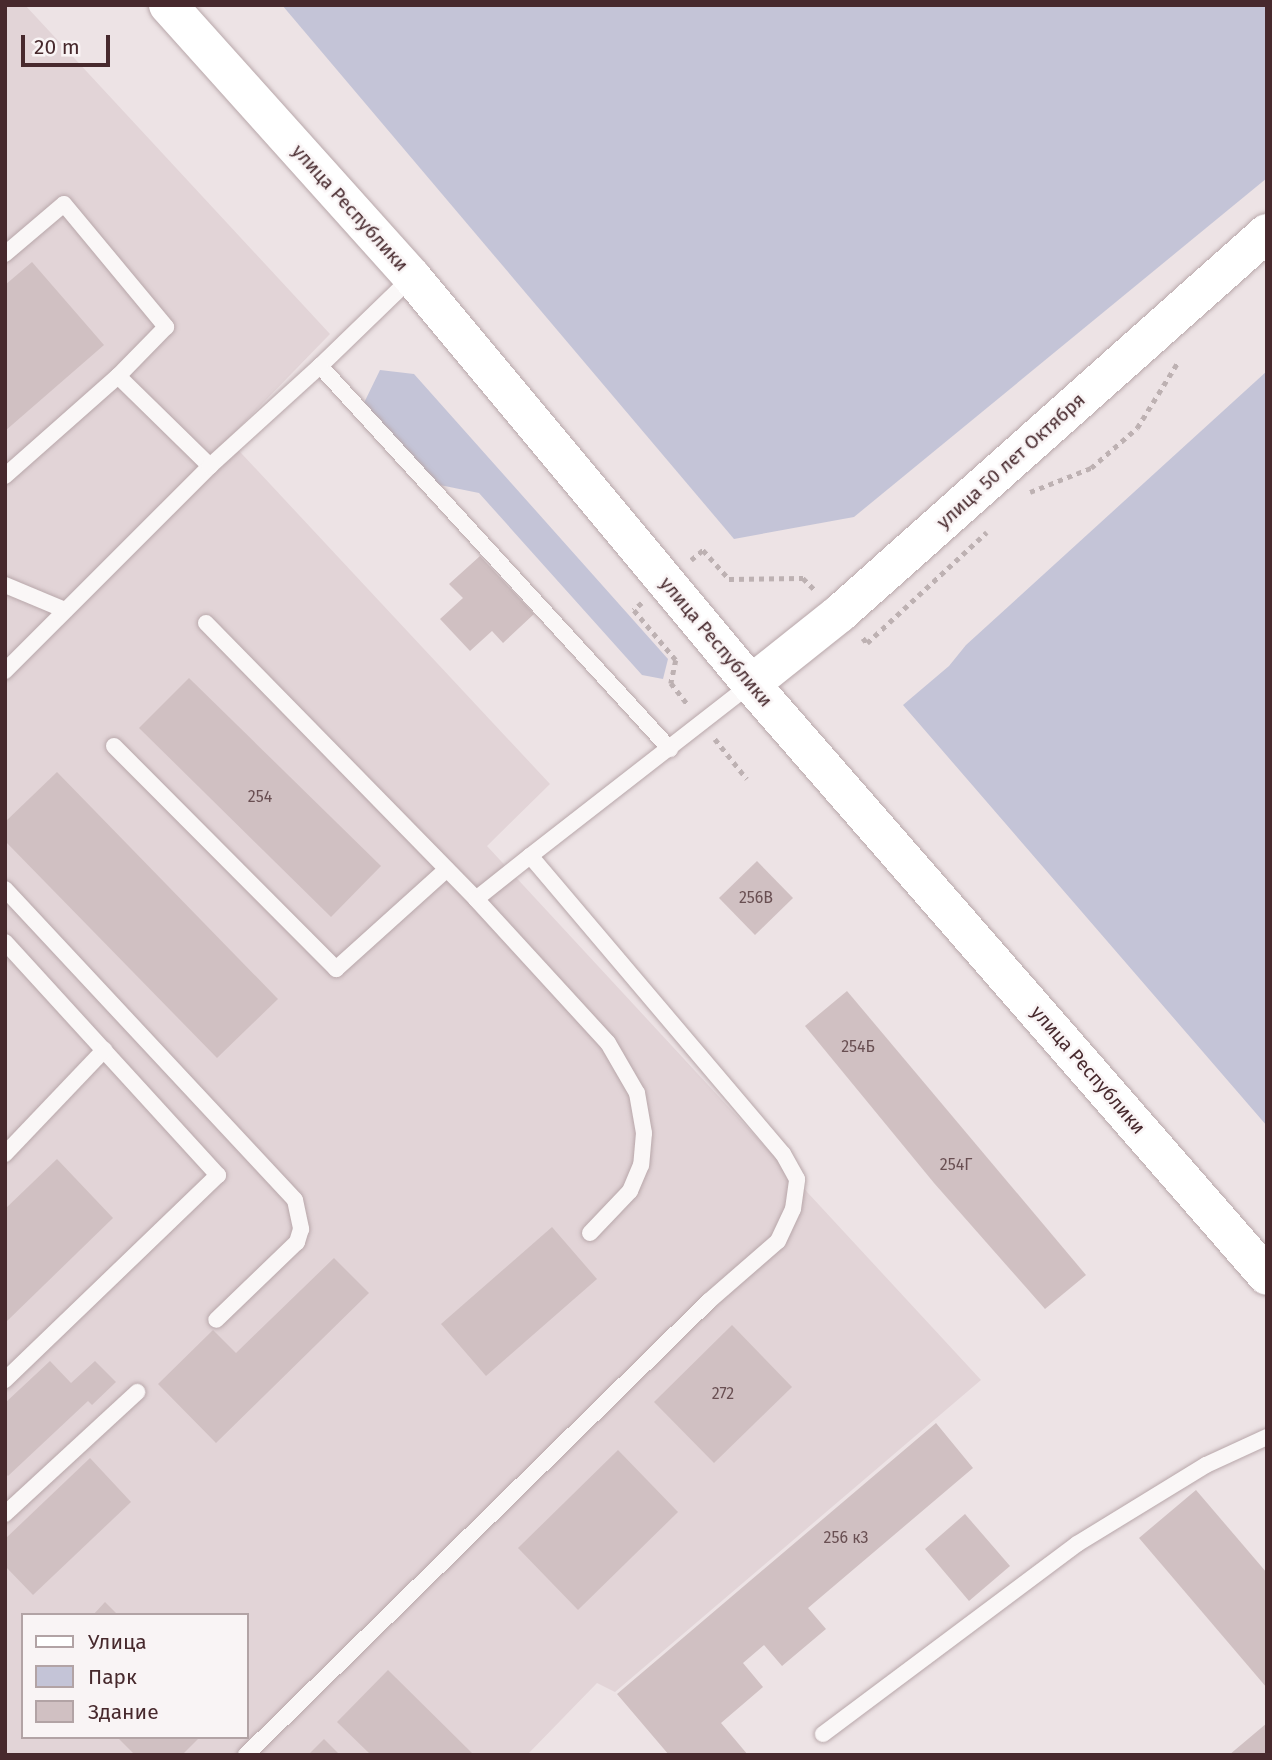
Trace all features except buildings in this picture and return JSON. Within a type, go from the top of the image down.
[{"type":"main road","name":"улица Республики","points":[[168,5],[412,277],[751,684],[1267,1276]]},
{"type":"main road","name":"улица 50 лет Октября","points":[[751,684],[839,614],[1267,233]]},
{"type":"lane","points":[[5,254],[64,204],[166,327],[118,376],[5,476]]},
{"type":"lane","points":[[5,671],[210,466],[320,366],[412,277]]},
{"type":"lane","points":[[320,366],[670,749]]},
{"type":"lane","points":[[118,376],[210,466]]},
{"type":"lane","points":[[5,585],[65,610]]},
{"type":"lane","points":[[206,623],[476,899],[608,1043],[624,1066],[637,1093],[644,1133],[641,1165],[630,1191],[590,1233]]},
{"type":"lane","points":[[476,899],[751,684]]},
{"type":"lane","points":[[114,746],[336,969],[447,869]]},
{"type":"lane","points":[[246,1755],[709,1301],[778,1241],[793,1209],[797,1178],[783,1154],[530,856]]},
{"type":"lane","points":[[5,889],[295,1200],[301,1229],[297,1242],[216,1320]]},
{"type":"lane","points":[[5,942],[218,1175],[5,1380]]},
{"type":"lane","points":[[5,1154],[104,1050]]},
{"type":"lane","points":[[5,1514],[137,1392]]},
{"type":"lane","points":[[823,1734],[1077,1544],[1206,1465],[1267,1437]]},
{"type":"shaded area","points":[[5,5],[25,5],[330,334],[228,439],[550,784],[487,846],[981,1380],[615,1692],[597,1683],[527,1755],[5,1755]]},
{"type":"green space","points":[[282,5],[1267,5],[1267,178],[854,517],[734,539]]},
{"type":"green space","points":[[380,370],[414,374],[668,659],[663,679],[642,675],[479,493],[430,483],[362,407]]},
{"type":"green space","points":[[1267,371],[1267,1126],[903,705],[949,666],[966,645]]}]
